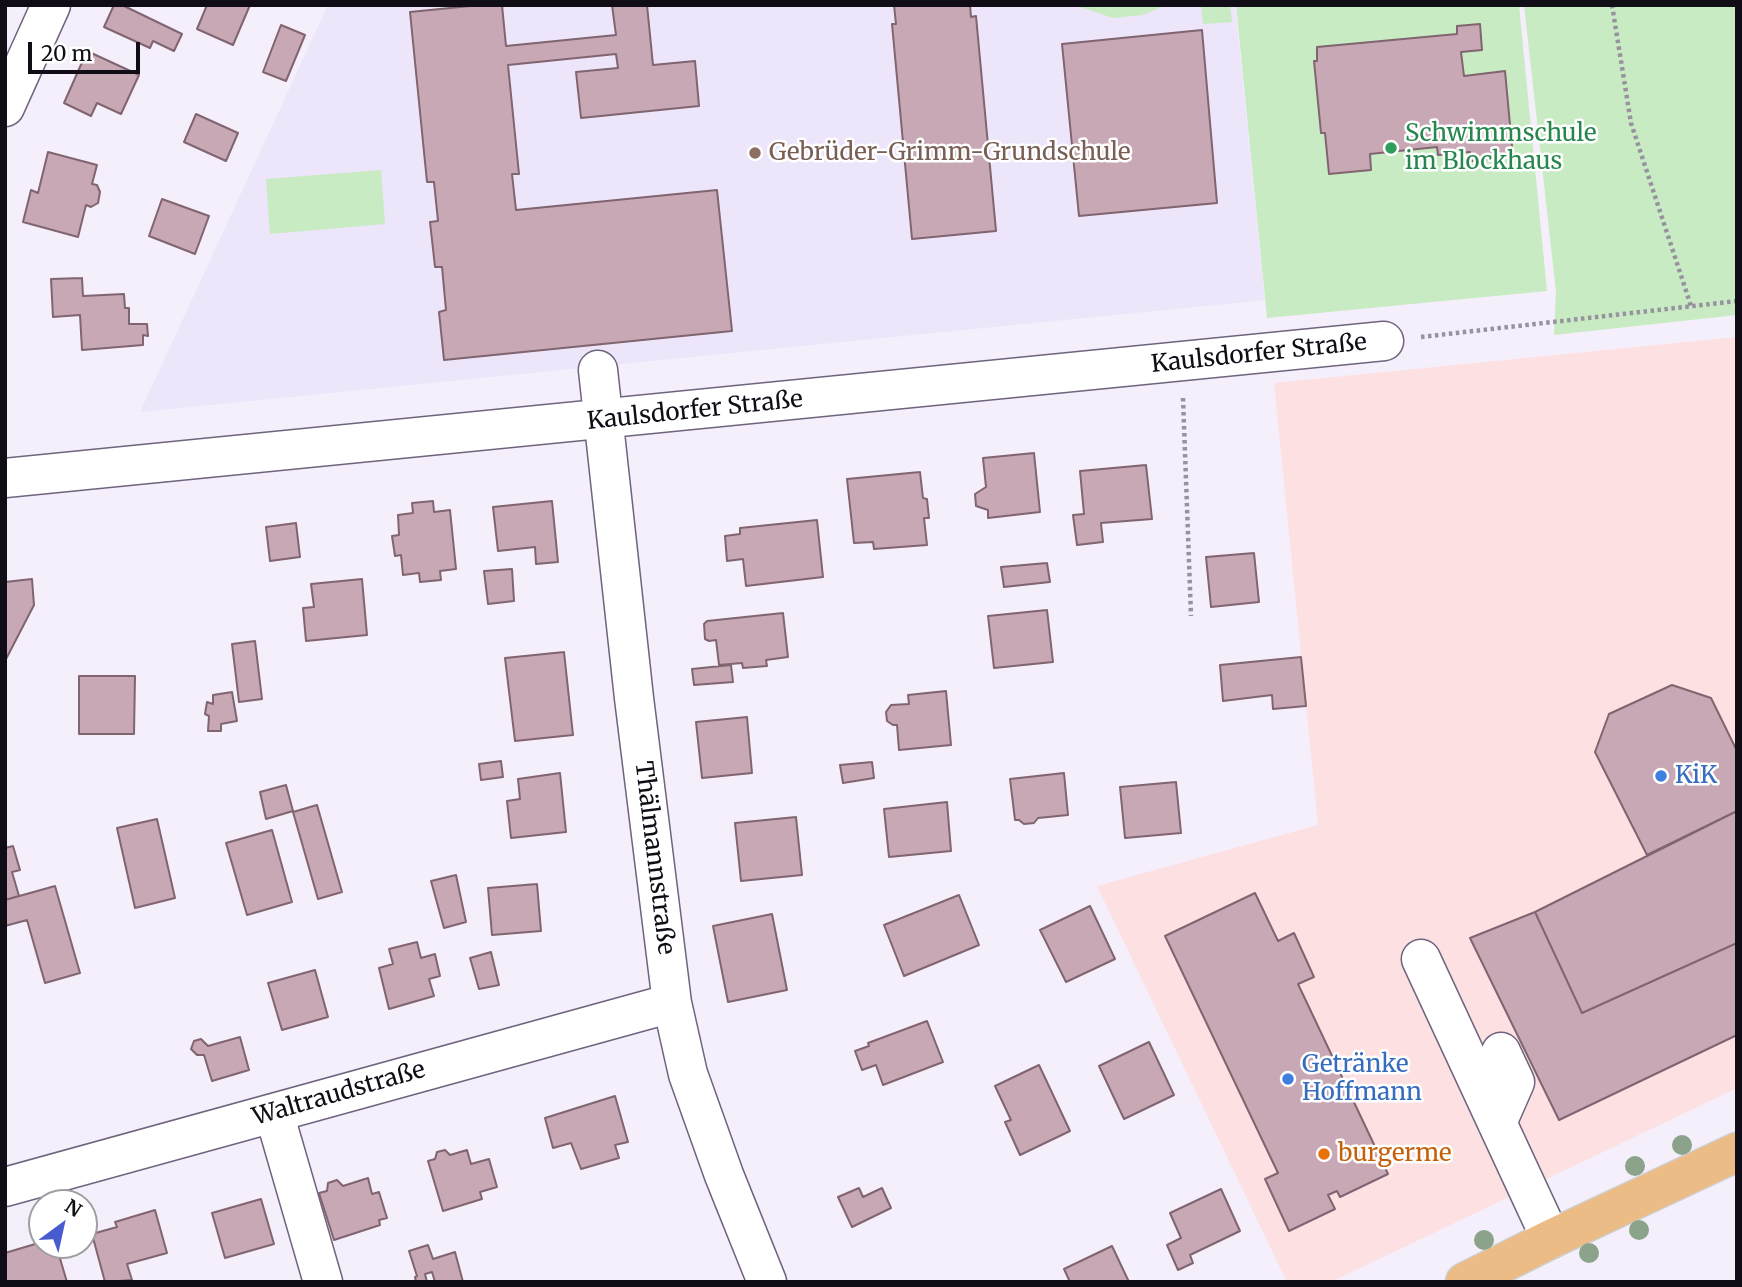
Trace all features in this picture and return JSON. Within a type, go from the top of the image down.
[{"type":"main road","points":[[1465,1282],[1737,1152]]},
{"type":"street","points":[[5,107],[51,5]]},
{"type":"street","name":"Kaulsdorfer Straße","points":[[5,478],[1384,341]]},
{"type":"street","name":"Thälmannstraße","points":[[598,370],[637,725],[673,1003],[688,1074],[724,1175],[767,1282]]},
{"type":"street","points":[[1421,959],[1551,1239]]},
{"type":"street","name":"Waltraudstraße","points":[[5,1187],[673,1003]]},
{"type":"street","points":[[1497,1123],[1515,1082],[1501,1052]]},
{"type":"street","points":[[274,1113],[323,1282]]},
{"type":"path","points":[[1612,5],[1632,123],[1691,306]]},
{"type":"path","points":[[1384,341],[1737,301]]},
{"type":"path","points":[[1182,362],[1191,616]]},
{"type":"shaded area","name":"Gebrüder-Grimm-Grundschule","points":[[328,5],[1235,5],[1265,300],[140,412]]},
{"type":"shaded area","points":[[1737,337],[1737,1088],[1331,1282],[1287,1282],[1097,886],[1318,825],[1274,383]]},
{"type":"green space","points":[[1074,5],[1167,5],[1143,15],[1113,18]]},
{"type":"green space","points":[[1201,5],[1230,5],[1232,22],[1203,24]]},
{"type":"green space","name":"Schwimmschule im Blockhaus","points":[[1236,5],[1519,5],[1547,291],[1267,318]]},
{"type":"green space","points":[[1524,5],[1737,5],[1737,315],[1554,335],[1556,292]]},
{"type":"green space","points":[[381,170],[385,224],[270,234],[266,179]]},
{"type":"building","points":[[114,5],[122,5],[182,34],[174,51],[153,41],[150,48],[104,27]]},
{"type":"building","points":[[207,5],[250,5],[233,45],[197,29]]},
{"type":"building","points":[[502,5],[506,46],[616,35],[612,5],[647,5],[653,65],[695,61],[699,106],[581,118],[576,72],[618,68],[616,54],[508,65],[519,174],[512,174],[516,210],[717,190],[732,331],[444,360],[439,312],[446,310],[442,267],[435,267],[430,222],[438,221],[434,182],[427,182],[410,12]]},
{"type":"building","points":[[894,5],[970,5],[971,17],[976,16],[996,231],[912,239],[892,24],[896,24]]},
{"type":"building","points":[[1480,24],[1482,50],[1461,52],[1464,76],[1505,71],[1513,157],[1471,161],[1470,152],[1438,155],[1437,147],[1370,154],[1371,170],[1329,174],[1325,133],[1321,133],[1314,61],[1317,61],[1317,47],[1457,34],[1457,26]]},
{"type":"building","points":[[281,25],[305,35],[286,81],[263,72]]},
{"type":"building","points":[[1202,30],[1217,203],[1079,216],[1062,44]]},
{"type":"building","points":[[87,51],[139,75],[121,114],[97,103],[91,116],[64,103]]},
{"type":"building","points":[[196,114],[238,133],[226,161],[184,142]]},
{"type":"building","points":[[48,152],[97,165],[92,184],[97,185],[100,192],[98,203],[91,207],[86,205],[78,237],[23,222],[31,190],[38,193]]},
{"type":"building","points":[[162,199],[209,216],[195,254],[149,236]]},
{"type":"building","points":[[82,278],[83,296],[124,294],[125,308],[129,308],[129,324],[147,324],[148,336],[143,335],[143,345],[82,350],[80,315],[53,317],[51,279]]},
{"type":"building","points":[[1034,453],[1040,512],[988,518],[988,510],[976,506],[975,494],[986,487],[983,458]]},
{"type":"building","points":[[1146,465],[1152,519],[1101,523],[1103,542],[1077,545],[1073,515],[1084,514],[1080,471]]},
{"type":"building","points":[[920,472],[929,518],[924,518],[927,545],[874,549],[873,542],[854,543],[847,479]]},
{"type":"building","points":[[433,501],[434,512],[450,510],[456,569],[440,571],[441,580],[420,582],[419,573],[403,575],[401,555],[395,556],[392,536],[399,535],[398,515],[413,513],[412,503]]},
{"type":"building","points":[[552,501],[558,562],[536,564],[535,547],[498,551],[493,507]]},
{"type":"building","points":[[817,520],[823,577],[746,586],[743,559],[727,561],[725,536],[740,534],[740,528]]},
{"type":"building","points":[[296,523],[300,557],[270,561],[266,527]]},
{"type":"building","points":[[1254,553],[1259,602],[1211,607],[1206,557]]},
{"type":"building","points":[[1047,563],[1050,582],[1004,587],[1001,567]]},
{"type":"building","points":[[512,569],[514,601],[488,604],[484,571]]},
{"type":"building","points":[[32,579],[34,605],[5,661],[5,582]]},
{"type":"building","points":[[362,579],[367,635],[306,641],[303,608],[314,607],[311,584]]},
{"type":"building","points":[[1047,610],[1053,662],[994,668],[988,616]]},
{"type":"building","points":[[783,613],[788,657],[766,660],[767,666],[743,668],[742,663],[719,665],[716,640],[705,639],[704,624],[707,621]]},
{"type":"building","points":[[255,641],[262,699],[239,702],[232,644]]},
{"type":"building","points":[[564,652],[573,735],[515,741],[505,658]]},
{"type":"building","points":[[1301,657],[1306,706],[1273,709],[1272,695],[1223,701],[1220,665]]},
{"type":"building","points":[[731,665],[733,682],[694,685],[692,669]]},
{"type":"building","points":[[79,676],[135,676],[134,734],[79,734]]},
{"type":"building","points":[[1672,685],[1711,698],[1737,751],[1737,811],[1647,855],[1595,752],[1609,714]]},
{"type":"building","points":[[946,691],[951,745],[899,750],[897,725],[887,721],[886,712],[891,705],[909,704],[908,695]]},
{"type":"building","points":[[232,692],[237,721],[221,724],[221,731],[208,731],[209,716],[205,714],[207,702],[213,704],[213,695]]},
{"type":"building","points":[[747,717],[752,773],[702,778],[696,722]]},
{"type":"building","points":[[501,761],[503,777],[481,780],[479,764]]},
{"type":"building","points":[[872,762],[874,778],[843,783],[840,765]]},
{"type":"building","points":[[560,773],[566,832],[511,838],[507,801],[520,799],[518,779]]},
{"type":"building","points":[[1064,773],[1068,815],[1038,818],[1034,823],[1024,824],[1015,820],[1010,779]]},
{"type":"building","points":[[1176,782],[1181,833],[1125,838],[1120,787]]},
{"type":"building","points":[[286,785],[293,811],[266,819],[260,792]]},
{"type":"building","points":[[947,802],[951,851],[889,857],[884,809]]},
{"type":"building","points":[[317,805],[342,892],[318,899],[293,812]]},
{"type":"building","points":[[1737,811],[1737,943],[1582,1013],[1535,912]]},
{"type":"building","points":[[796,817],[802,875],[741,881],[735,823]]},
{"type":"building","points":[[157,819],[175,898],[135,908],[117,828]]},
{"type":"building","points":[[272,830],[292,902],[247,915],[226,843]]},
{"type":"building","points":[[13,846],[20,870],[12,872],[19,896],[5,900],[5,848]]},
{"type":"building","points":[[456,875],[466,922],[444,928],[431,881]]},
{"type":"building","points":[[537,884],[541,931],[492,935],[488,888]]},
{"type":"building","points":[[55,886],[80,973],[45,983],[27,920],[5,926],[5,900]]},
{"type":"building","name":"Getränke Hoffmann","points":[[1255,893],[1278,941],[1294,933],[1314,977],[1298,984],[1388,1174],[1340,1197],[1337,1191],[1328,1195],[1335,1209],[1289,1231],[1265,1179],[1278,1173],[1165,936]]},
{"type":"building","points":[[959,895],[979,945],[904,976],[884,925]]},
{"type":"building","points":[[1090,906],[1115,959],[1066,982],[1040,930]]},
{"type":"building","points":[[1535,912],[1582,1013],[1737,943],[1737,1035],[1559,1120],[1470,938]]},
{"type":"building","points":[[772,914],[787,990],[728,1002],[713,926]]},
{"type":"building","points":[[417,942],[421,958],[435,954],[440,976],[429,979],[434,996],[389,1009],[379,968],[393,964],[389,949]]},
{"type":"building","points":[[491,952],[499,985],[479,989],[470,958]]},
{"type":"building","points":[[315,970],[328,1017],[282,1030],[268,983]]},
{"type":"building","points":[[927,1021],[943,1062],[883,1085],[876,1065],[862,1070],[855,1051],[869,1046],[868,1043]]},
{"type":"building","points":[[240,1037],[249,1070],[212,1081],[204,1055],[197,1055],[191,1049],[194,1041],[201,1039],[208,1046]]},
{"type":"building","points":[[1149,1042],[1174,1095],[1124,1119],[1099,1066]]},
{"type":"building","points":[[1039,1065],[1070,1131],[1020,1155],[1005,1122],[1011,1120],[995,1086]]},
{"type":"building","points":[[615,1096],[628,1142],[615,1145],[619,1158],[581,1169],[571,1143],[553,1148],[545,1118]]},
{"type":"building","points":[[445,1150],[450,1155],[467,1150],[471,1164],[489,1159],[497,1187],[480,1192],[482,1199],[443,1211],[428,1161],[435,1159],[437,1152]]},
{"type":"building","points":[[368,1178],[372,1194],[379,1192],[387,1218],[379,1220],[380,1225],[334,1240],[319,1193],[327,1191],[328,1183],[337,1180],[343,1186]]},
{"type":"building","points":[[859,1188],[863,1197],[882,1188],[891,1208],[852,1227],[838,1197]]},
{"type":"building","points":[[1221,1189],[1240,1231],[1190,1255],[1193,1263],[1178,1270],[1167,1245],[1181,1238],[1170,1213]]},
{"type":"building","points":[[261,1199],[274,1244],[225,1258],[212,1213]]},
{"type":"building","points":[[155,1210],[167,1253],[127,1264],[132,1280],[105,1282],[98,1256],[98,1232],[117,1227],[115,1222]]},
{"type":"building","points":[[428,1245],[433,1259],[455,1252],[463,1282],[435,1282],[432,1272],[425,1274],[427,1282],[416,1282],[417,1276],[409,1251]]},
{"type":"building","points":[[28,1246],[28,1259],[60,1259],[67,1282],[5,1282],[5,1253]]},
{"type":"building","points":[[1112,1246],[1129,1282],[1070,1282],[1064,1269]]},
{"type":"place","name":"Schwimmschule im Blockhaus","points":[[1391,148]]},
{"type":"place","name":"Gebrüder-Grimm-Grundschule","points":[[755,153]]},
{"type":"place","name":"KiK","points":[[1661,776]]},
{"type":"place","name":"Getränke Hoffmann","points":[[1288,1079]]},
{"type":"place","name":"burgerme","points":[[1324,1154]]}]
